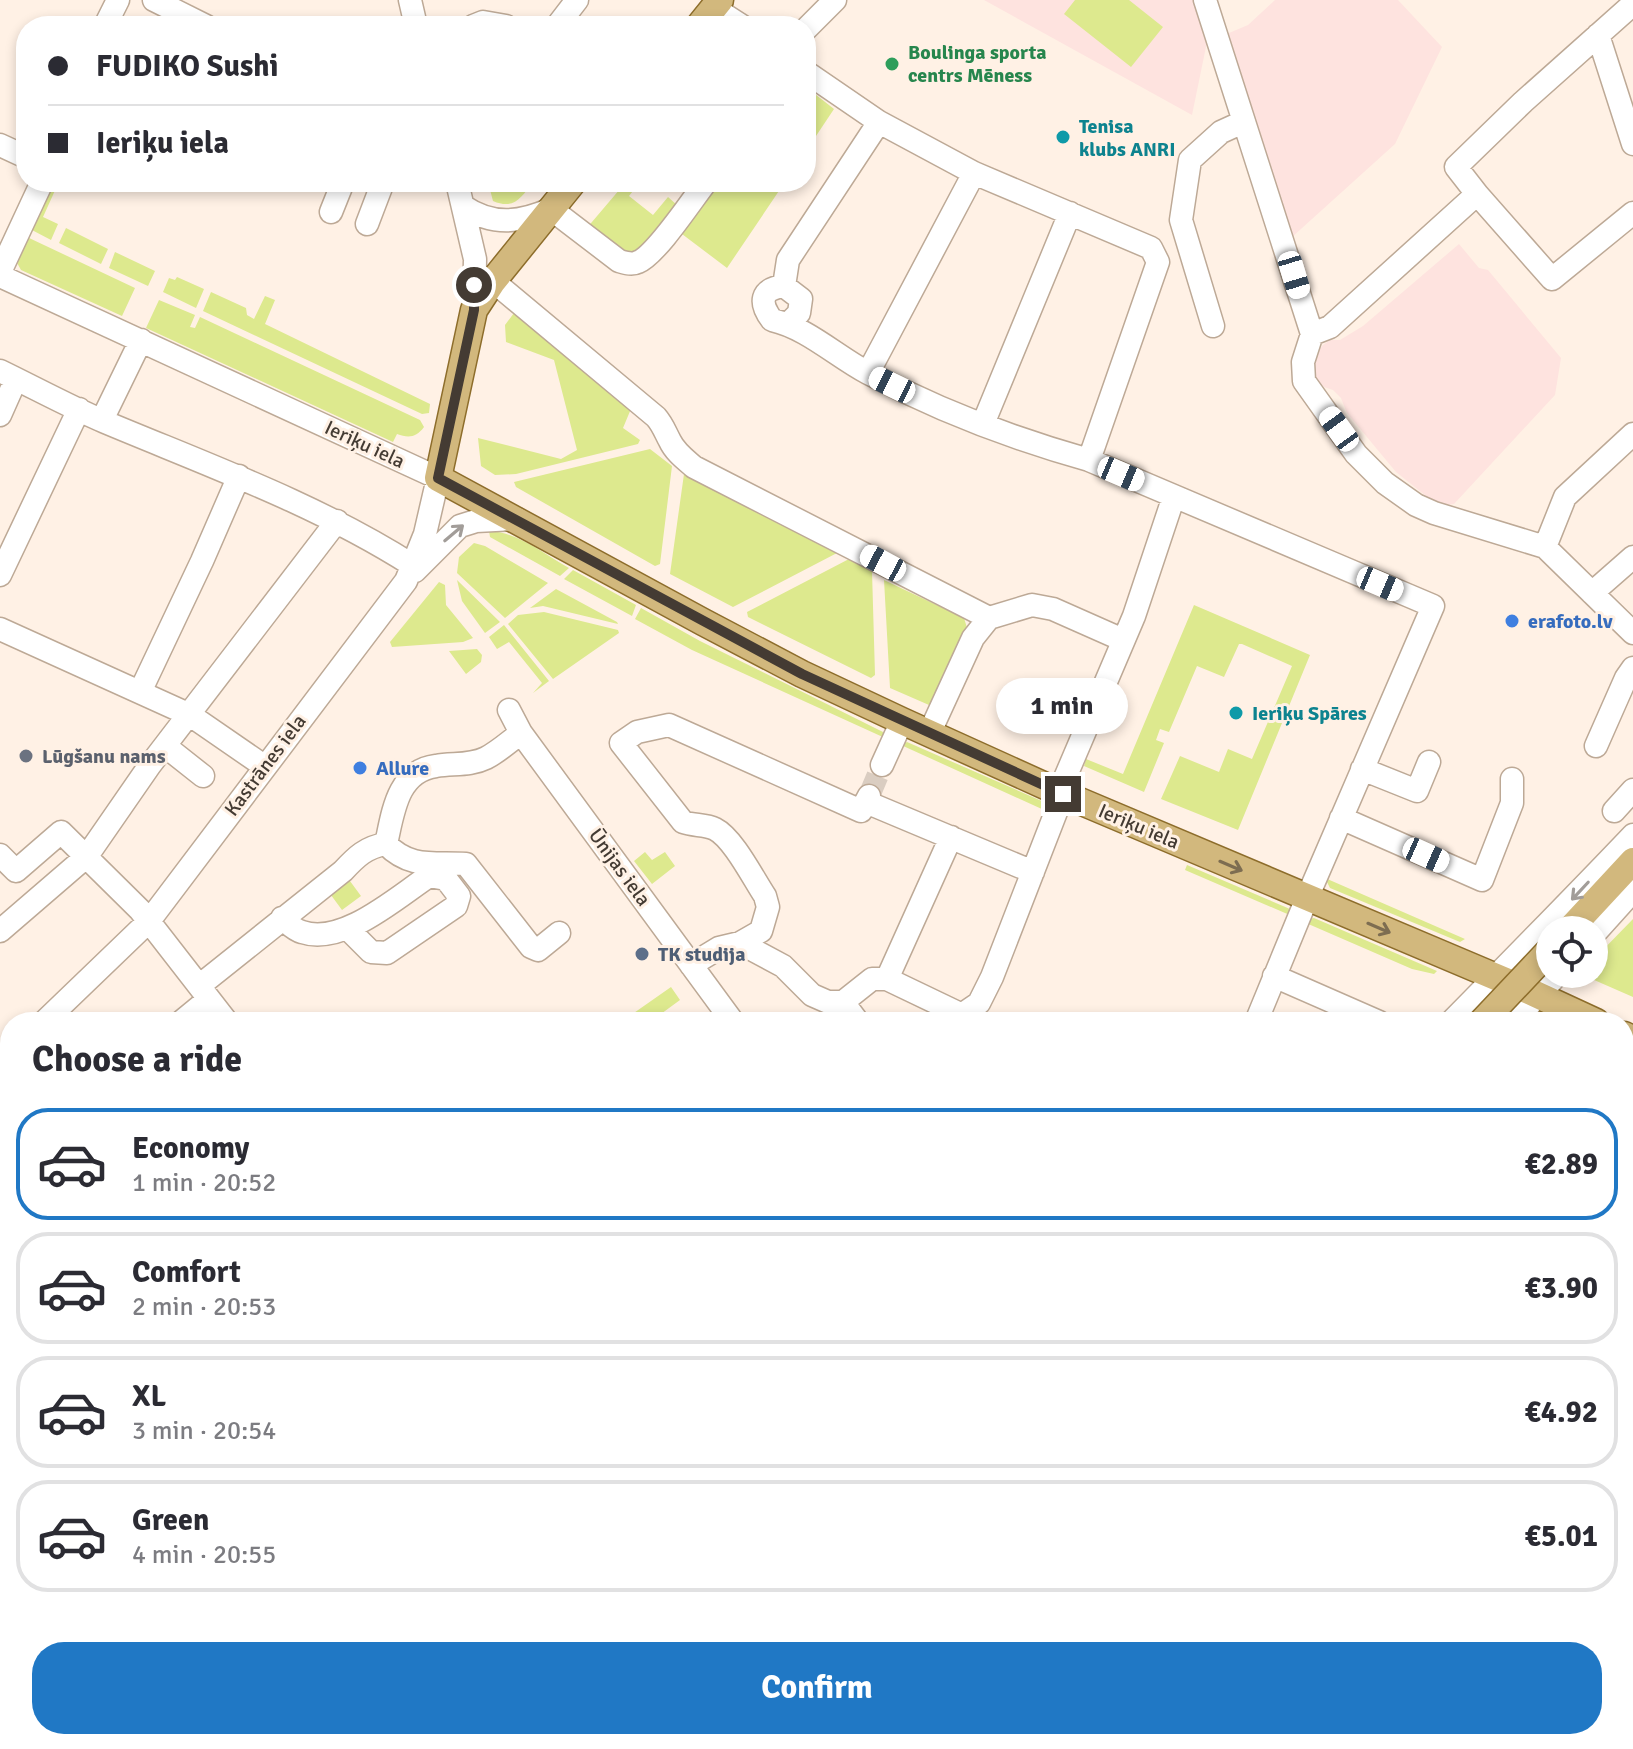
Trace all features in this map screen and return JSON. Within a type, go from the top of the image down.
[{"type":"main road","points":[[438,478],[474,310],[493,281],[565,192]]},
{"type":"main road","name":"Ieriķu iela","points":[[438,478],[717,629],[929,734],[1186,853],[1307,898],[1575,1012]]},
{"type":"main road","points":[[1582,916],[1633,861]]},
{"type":"main road","points":[[1491,1012],[1536,965]]},
{"type":"street","points":[[154,0],[184,16]]},
{"type":"street","points":[[565,16],[577,0]]},
{"type":"street","points":[[816,19],[835,0]]},
{"type":"street","points":[[1211,3],[1243,122],[1312,334],[1303,362],[1304,381],[1356,454],[1385,483],[1416,505],[1434,513],[1545,547],[1633,633]]},
{"type":"street","points":[[1633,4],[1523,102],[1456,167],[1552,279],[1633,213]]},
{"type":"street","points":[[1598,35],[1633,144]]},
{"type":"street","points":[[816,79],[879,122],[974,173],[1151,248],[1158,262],[1089,460]]},
{"type":"street","points":[[879,122],[788,260],[784,286],[773,287],[767,293],[764,309],[772,320],[788,324],[868,373],[939,408],[1089,460],[1433,606],[1260,1012]]},
{"type":"street","points":[[1213,326],[1181,220],[1190,160],[1221,132],[1243,122]]},
{"type":"street","points":[[868,373],[974,173]]},
{"type":"street","points":[[0,274],[37,192]]},
{"type":"street","points":[[331,212],[339,192]]},
{"type":"street","points":[[367,224],[379,192]]},
{"type":"street","points":[[460,192],[475,259],[474,310]]},
{"type":"street","points":[[463,206],[483,218],[508,221],[522,221],[551,209],[619,261],[630,264],[640,262],[652,252],[698,192]]},
{"type":"street","points":[[1312,334],[1330,327],[1477,194]]},
{"type":"street","points":[[983,424],[1070,213]]},
{"type":"street","points":[[1157,257],[1190,249]]},
{"type":"street","name":"Ieriķu iela","points":[[0,274],[438,478]]},
{"type":"street","points":[[493,281],[656,417],[677,451],[694,467],[989,618]]},
{"type":"street","points":[[102,420],[141,340]]},
{"type":"street","points":[[0,415],[8,375],[102,420],[239,476],[337,521],[409,573],[460,526],[476,521],[518,519]]},
{"type":"street","points":[[0,575],[79,409]]},
{"type":"street","points":[[1545,547],[1565,497],[1633,434]]},
{"type":"street","points":[[140,692],[239,476]]},
{"type":"street","name":"Kastrānes iela","points":[[54,1012],[149,921],[409,573],[425,534],[438,478]]},
{"type":"street","points":[[965,1012],[979,1003],[1009,938],[1061,793],[1123,640],[1174,496]]},
{"type":"street","points":[[0,898],[8,923],[87,856],[165,746],[337,521]]},
{"type":"street","points":[[1592,593],[1633,557]]},
{"type":"street","points":[[929,734],[973,638],[989,618],[1032,605],[1053,609],[1123,640]]},
{"type":"street","points":[[0,629],[190,715],[264,766]]},
{"type":"street","points":[[1596,746],[1633,668]]},
{"type":"street","name":"Ūnijas iela","points":[[509,710],[521,733],[726,1012]]},
{"type":"street","points":[[882,765],[902,721]]},
{"type":"street","points":[[691,965],[719,948],[740,943],[761,931],[768,907],[765,896],[723,834],[710,826],[693,826],[683,822],[621,743],[637,732],[669,725],[861,811],[867,799],[1033,872]]},
{"type":"street","points":[[386,844],[395,802],[407,780],[433,766],[485,759],[521,733]]},
{"type":"street","points":[[165,746],[203,776]]},
{"type":"street","points":[[1362,769],[1417,791],[1429,762]]},
{"type":"street","points":[[1341,818],[1482,880],[1512,803],[1512,779]]},
{"type":"street","points":[[1614,811],[1633,790]]},
{"type":"street","points":[[0,855],[16,871],[61,832],[149,921],[219,1012]]},
{"type":"street","points":[[1461,1012],[1523,952],[1633,835]]},
{"type":"street","points":[[740,943],[783,966],[812,995],[828,1002],[843,1002],[875,973],[951,837]]},
{"type":"street","points":[[189,1012],[204,993],[282,918],[343,871],[361,853],[372,846],[386,844]]},
{"type":"street","points":[[386,844],[412,863],[466,864],[531,947],[538,950],[559,933]]},
{"type":"street","points":[[282,918],[300,932],[310,934],[348,929],[429,876],[446,879],[459,896],[456,906],[387,953],[371,952],[348,929]]},
{"type":"street","points":[[1608,919],[1633,891]]},
{"type":"street","points":[[875,973],[944,1012]]},
{"type":"street","points":[[1274,976],[1356,1012]]},
{"type":"street","points":[[1522,1012],[1545,988]]},
{"type":"street","points":[[843,1002],[850,1012]]},
{"type":"shaded area","points":[[984,0],[1193,0],[1208,37],[1192,115]]},
{"type":"shaded area","points":[[1275,0],[1398,0],[1442,47],[1395,144],[1291,238],[1228,40],[1229,33],[1248,25]]},
{"type":"shaded area","points":[[1459,244],[1479,268],[1488,270],[1561,358],[1555,395],[1454,504],[1445,505],[1431,500],[1396,472],[1347,413],[1341,398],[1314,376],[1313,358],[1330,340],[1340,340],[1363,326]]},
{"type":"green space","points":[[1075,0],[1129,0],[1163,27],[1131,67],[1064,14]]},
{"type":"green space","points":[[816,95],[834,109],[816,136]]},
{"type":"green space","points":[[47,192],[54,192],[43,217],[58,224],[51,240],[30,229]]},
{"type":"green space","points":[[491,192],[525,192],[512,203],[493,201]]},
{"type":"green space","points":[[617,192],[632,192],[629,196],[653,215],[668,197],[677,205],[641,249],[626,255],[586,229]]},
{"type":"green space","points":[[709,192],[778,192],[727,268],[678,231]]},
{"type":"green space","points":[[66,228],[108,249],[101,264],[59,243]]},
{"type":"green space","points":[[27,237],[135,288],[122,316],[21,270],[16,261]]},
{"type":"green space","points":[[115,252],[155,271],[148,286],[109,268]]},
{"type":"green space","points":[[177,277],[204,289],[196,308],[163,292],[169,278],[175,280]]},
{"type":"green space","points":[[211,292],[246,308],[247,315],[254,319],[265,296],[275,300],[265,324],[430,404],[429,413],[422,414],[203,311]]},
{"type":"green space","points":[[159,300],[195,315],[190,327],[195,328],[200,317],[420,420],[424,427],[412,436],[397,434],[393,442],[146,328]]},
{"type":"green space","points":[[517,309],[633,404],[623,428],[640,440],[638,444],[516,474],[495,475],[481,466],[478,438],[561,459],[577,450],[554,360],[506,342],[505,325]]},
{"type":"green space","points":[[650,449],[672,466],[660,564],[655,566],[516,487],[514,482]]},
{"type":"green space","points":[[684,474],[837,553],[733,607],[670,574]]},
{"type":"green space","points":[[489,531],[520,539],[569,568],[560,576],[490,537]]},
{"type":"green space","points":[[474,543],[485,546],[548,583],[505,618],[457,573],[459,557]]},
{"type":"green space","points":[[849,559],[872,571],[875,675],[871,678],[748,617],[747,612]]},
{"type":"green space","points":[[573,570],[636,605],[632,616],[564,579]]},
{"type":"green space","points":[[457,580],[500,622],[485,633],[462,601]]},
{"type":"green space","points":[[884,580],[964,618],[968,631],[936,702],[929,705],[890,688]]},
{"type":"green space","points":[[439,582],[445,585],[446,605],[473,638],[463,642],[392,647],[390,642]]},
{"type":"green space","points":[[556,589],[618,624],[543,606],[530,608]]},
{"type":"green space","points":[[1194,605],[1310,655],[1238,830],[1161,799],[1180,756],[1219,772],[1228,749],[1252,759],[1292,666],[1242,644],[1239,644],[1224,677],[1197,666],[1169,732],[1160,729],[1156,740],[1164,743],[1144,792],[1084,766],[1086,759],[1123,774]]},
{"type":"green space","points":[[641,608],[700,641],[883,732],[885,738],[692,650],[635,619]]},
{"type":"green space","points":[[544,612],[618,630],[619,633],[553,679],[508,624],[518,615]]},
{"type":"green space","points":[[504,625],[549,681],[533,693],[542,683],[509,642],[497,649],[489,637]]},
{"type":"green space","points":[[477,649],[482,655],[481,662],[466,674],[449,651]]},
{"type":"green space","points":[[907,742],[1044,802],[1044,810],[901,745]]},
{"type":"green space","points":[[645,852],[652,860],[665,852],[675,866],[652,884],[634,861]]},
{"type":"green space","points":[[1187,865],[1290,909],[1292,916],[1185,870]]},
{"type":"green space","points":[[347,877],[361,896],[342,910],[328,891]]},
{"type":"green space","points":[[1325,878],[1465,939],[1460,942],[1330,888]]},
{"type":"green space","points":[[1314,918],[1437,971],[1434,974],[1412,969],[1306,923]]},
{"type":"green space","points":[[1633,919],[1633,997],[1608,986],[1608,945]]},
{"type":"green space","points":[[671,987],[680,1000],[664,1012],[635,1012]]},
{"type":"tunnel","points":[[869,796],[882,765]]},
{"type":"place","name":"Boulinga sporta centrs Mēness","points":[[892,64]]},
{"type":"place","name":"Tenisa klubs ANRI","points":[[1063,137]]},
{"type":"place","name":"erafoto.lv","points":[[1512,621]]},
{"type":"place","name":"Ieriķu Spāres","points":[[1236,713]]},
{"type":"place","name":"Lūgšanu nams","points":[[26,756]]},
{"type":"place","name":"Allure","points":[[360,768]]},
{"type":"place","name":"TK studija","points":[[642,954]]},
{"type":"route","points":[[474,285],[474,310],[438,478],[802,674],[1063,794]]}]
